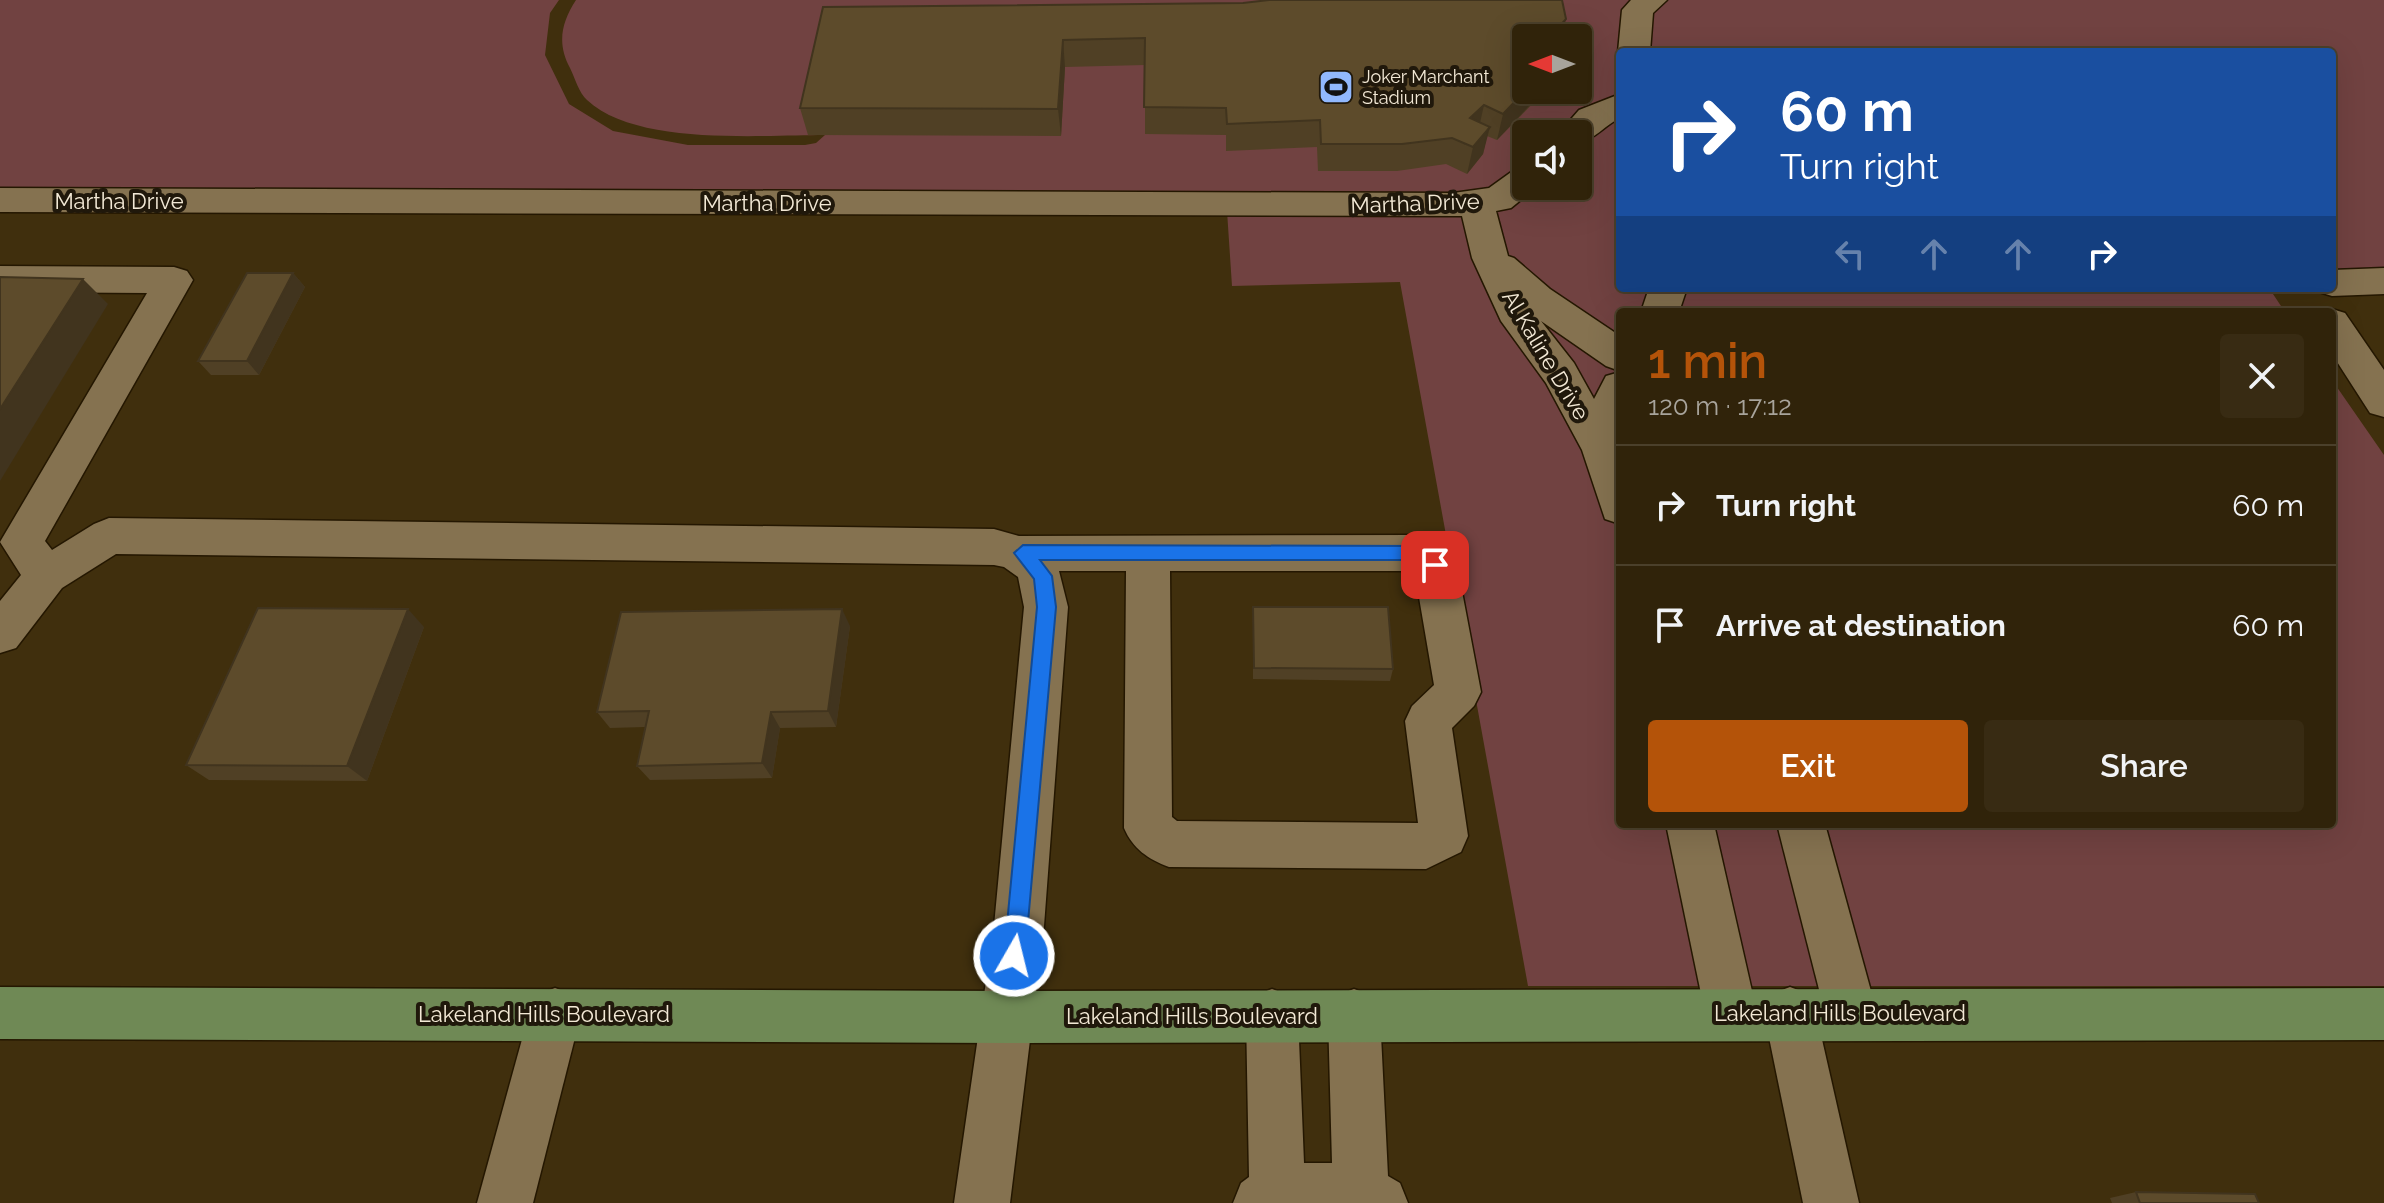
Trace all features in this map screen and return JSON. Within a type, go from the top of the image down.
[{"type":"main road","name":"Lakeland Hills Boulevard","points":[[0,1013],[1005,1017],[1731,1013],[2384,1014]]},
{"type":"street","points":[[1634,48],[1638,10],[1651,0]]},
{"type":"street","points":[[1589,120],[1616,107]]},
{"type":"street","name":"Martha Drive","points":[[0,200],[1453,205],[1498,199],[1512,188]]},
{"type":"street","name":"Al Kaline Drive","points":[[1476,202],[1490,258],[1520,321],[1560,373],[1602,449],[1616,494]]},
{"type":"street","points":[[1490,258],[1537,299],[1616,353]]},
{"type":"street","points":[[0,279],[174,280],[21,543],[47,575]]},
{"type":"street","points":[[2336,283],[2384,281]]},
{"type":"street","points":[[2336,329],[2384,402]]},
{"type":"street","points":[[1602,449],[1616,395]]},
{"type":"street","points":[[0,634],[47,575],[109,536],[994,547],[1023,553],[1148,553],[1419,553],[1435,565],[1458,692],[1428,721],[1444,836],[1426,846],[1169,844],[1148,828],[1148,553]]},
{"type":"street","points":[[982,1203],[1019,926],[1046,607],[1043,576],[1023,553]]},
{"type":"street","points":[[1691,828],[1731,1013]]},
{"type":"street","points":[[1802,828],[1851,1013]]},
{"type":"street","points":[[1790,1013],[1831,1203]]},
{"type":"street","points":[[505,1203],[555,1014]]},
{"type":"street","points":[[1272,1015],[1269,1197],[1370,1197],[1354,1015]]},
{"type":"shaded area","points":[[0,0],[559,0],[550,13],[545,55],[569,104],[613,131],[688,145],[805,145],[816,143],[825,135],[700,135],[636,125],[609,115],[584,97],[563,50],[564,25],[576,0],[2384,0],[2384,276],[2336,278],[2336,48],[1616,48],[1616,292],[2272,292],[2282,308],[1616,308],[1616,828],[2336,828],[2336,386],[2384,455],[2384,986],[1528,986],[1400,282],[1232,286],[1226,196],[0,193]]},
{"type":"building","name":"Joker Marchant Stadium","points":[[1269,0],[1562,0],[1566,19],[1562,24],[1512,24],[1513,104],[1503,114],[1484,105],[1470,118],[1490,127],[1473,147],[1452,138],[1402,144],[1321,144],[1320,120],[1227,124],[1226,108],[1144,107],[1145,38],[1063,40],[1058,109],[800,108],[823,7],[1243,3]]},
{"type":"building","points":[[247,273],[293,273],[247,361],[198,361]]},
{"type":"building","points":[[0,277],[83,279],[0,409]]},
{"type":"building","points":[[1253,607],[1388,607],[1393,669],[1254,668]]},
{"type":"building","points":[[258,608],[408,609],[347,766],[186,765]]},
{"type":"building","points":[[842,609],[828,711],[771,712],[762,763],[637,766],[649,711],[597,712],[621,612]]},
{"type":"building","points":[[2136,1192],[2255,1194],[2259,1203],[2140,1203]]},
{"type":"place","name":"Joker Marchant Stadium","points":[[1336,87]]},
{"type":"route","points":[[1014,956],[1046,607],[1043,576],[1023,553],[1419,553],[1435,565]]}]
